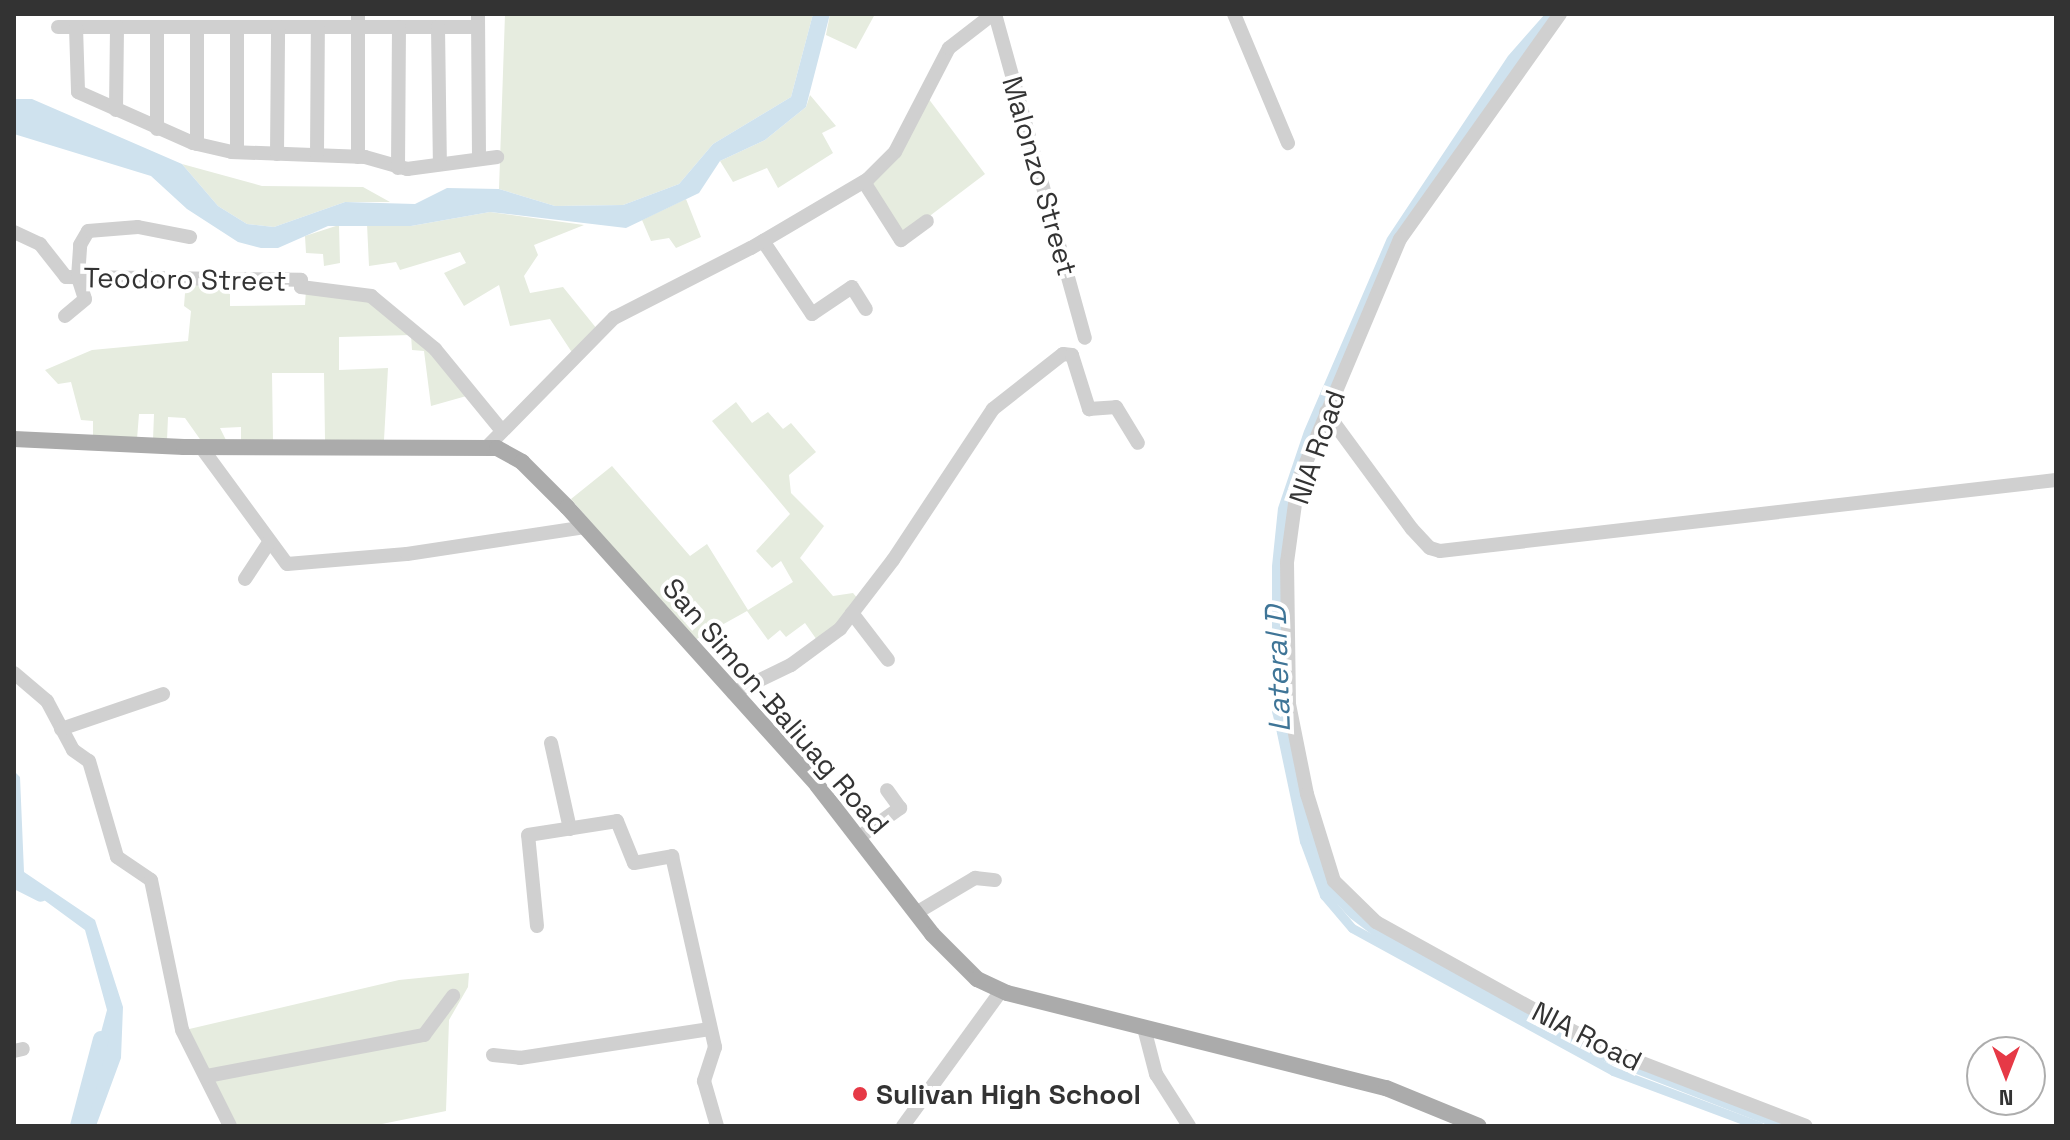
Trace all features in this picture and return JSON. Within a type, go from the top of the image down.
[{"type":"main road","name":"San Simon-Baliuag Road","points":[[14,439],[201,447],[488,446],[522,462],[585,527],[858,838],[956,961],[1001,991],[1386,1088],[1479,1126]]},
{"type":"street","points":[[488,446],[614,318],[763,241],[864,182],[895,152],[949,48],[994,14]]},
{"type":"street","name":"Malonzo Street","points":[[994,14],[1085,338]]},
{"type":"street","points":[[1234,14],[1288,143]]},
{"type":"street","name":"NIA Road","points":[[1560,14],[1400,239],[1298,482],[1286,607],[1291,720],[1318,838],[1334,881],[1376,922],[1585,1039],[1806,1126]]},
{"type":"street","points":[[358,20],[358,157]]},
{"type":"street","points":[[58,27],[157,27],[203,23],[237,27],[318,27],[358,20],[399,27],[438,27],[478,20],[479,157]]},
{"type":"street","points":[[197,144],[203,23]]},
{"type":"street","points":[[76,27],[78,92],[197,144],[237,152],[358,157],[398,168],[497,157]]},
{"type":"street","points":[[116,110],[117,27]]},
{"type":"street","points":[[157,27],[157,129]]},
{"type":"street","points":[[237,27],[237,152]]},
{"type":"street","points":[[277,154],[278,27]]},
{"type":"street","points":[[317,155],[318,27]]},
{"type":"street","points":[[398,168],[399,27]]},
{"type":"street","points":[[438,27],[440,163]]},
{"type":"street","points":[[864,182],[901,240],[927,221]]},
{"type":"street","points":[[65,316],[84,303],[78,277],[80,245],[88,231],[138,227],[190,237]]},
{"type":"street","name":"Teodoro Street","points":[[14,232],[40,244],[64,275],[301,280],[301,287],[362,292],[435,349],[502,431]]},
{"type":"street","points":[[763,241],[812,314],[852,287],[866,309]]},
{"type":"street","points":[[733,693],[798,661],[852,613],[993,409],[1063,354],[1072,355],[1089,409],[1116,407],[1138,443]]},
{"type":"street","points":[[1326,412],[1412,529],[1430,548],[1440,551],[2056,480]]},
{"type":"street","points":[[201,447],[257,515],[282,561],[296,564],[585,527]]},
{"type":"street","points":[[245,579],[270,541]]},
{"type":"street","points":[[852,613],[888,660]]},
{"type":"street","points":[[14,673],[47,701],[73,750],[89,761],[117,857],[151,880],[182,1030],[230,1126]]},
{"type":"street","points":[[61,729],[163,694]]},
{"type":"street","points":[[551,743],[570,829]]},
{"type":"street","points":[[858,838],[900,808],[887,790]]},
{"type":"street","points":[[537,926],[528,835],[617,821],[634,863],[672,856],[715,1047],[704,1081],[717,1126]]},
{"type":"street","points":[[916,913],[975,878],[995,880]]},
{"type":"street","points":[[903,1126],[1001,991]]},
{"type":"street","points":[[207,1076],[424,1035],[453,996]]},
{"type":"street","points":[[1144,1028],[1156,1074],[1189,1126]]},
{"type":"street","points":[[493,1055],[520,1058],[710,1029]]},
{"type":"shaded area","points":[[505,14],[813,14],[791,97],[713,144],[679,184],[623,205],[555,206],[499,189]]},
{"type":"shaded area","points":[[830,14],[875,14],[856,49],[826,35]]},
{"type":"shaded area","points":[[810,95],[836,126],[822,133],[833,153],[778,188],[767,168],[733,182],[720,161],[765,140],[806,107]]},
{"type":"shaded area","points":[[928,98],[985,174],[902,237],[870,183]]},
{"type":"shaded area","points":[[182,164],[262,186],[363,187],[390,202],[345,202],[274,227],[247,224],[218,206]]},
{"type":"shaded area","points":[[686,199],[701,237],[676,248],[669,238],[651,241],[642,220]]},
{"type":"shaded area","points":[[490,212],[584,225],[534,245],[538,255],[524,276],[530,293],[563,287],[597,329],[573,354],[550,319],[510,326],[499,285],[464,306],[444,273],[466,263],[460,252],[400,270],[396,262],[369,266],[367,224],[411,226]]},
{"type":"shaded area","points":[[339,225],[340,263],[324,266],[323,254],[306,253],[305,236]]},
{"type":"shaded area","points":[[186,280],[230,281],[230,306],[305,305],[306,290],[369,298],[421,339],[470,395],[431,406],[424,351],[412,350],[411,335],[339,337],[339,370],[388,368],[384,440],[325,440],[324,373],[272,373],[273,441],[241,442],[241,427],[220,428],[227,442],[202,442],[185,418],[168,417],[167,440],[153,440],[154,414],[139,414],[137,439],[93,436],[93,421],[81,420],[71,382],[58,384],[45,370],[92,350],[188,341],[191,311],[184,306]]},
{"type":"shaded area","points":[[736,402],[752,423],[768,412],[783,429],[791,423],[816,452],[789,475],[791,493],[824,526],[800,558],[833,596],[853,593],[859,600],[819,643],[805,623],[786,637],[780,630],[768,640],[747,611],[693,641],[571,499],[612,466],[690,556],[707,544],[748,610],[793,582],[781,561],[772,568],[756,551],[790,514],[712,421]]},
{"type":"shaded area","points":[[469,973],[468,987],[449,1020],[446,1111],[372,1126],[235,1126],[213,1079],[422,1032],[209,1071],[185,1030],[399,980]]},
{"type":"water","points":[[813,14],[830,14],[806,107],[765,140],[720,161],[699,193],[626,228],[490,212],[411,226],[328,226],[278,248],[261,248],[238,242],[187,209],[151,176],[14,134],[14,99],[32,99],[182,164],[218,206],[247,224],[274,227],[345,202],[415,204],[447,188],[499,189],[555,206],[623,205],[679,184],[713,144],[791,97]]},
{"type":"water","name":"Lateral D","points":[[1545,14],[1557,14],[1409,219],[1295,483],[1286,705],[1339,894],[1352,908],[1577,1039],[1797,1126],[1770,1126],[1603,1061],[1375,937],[1350,918],[1328,894],[1306,843],[1272,712],[1272,566],[1278,508],[1304,431],[1387,238],[1508,56]]},
{"type":"water","points":[[14,771],[20,777],[24,872],[95,920],[123,1007],[121,1058],[96,1126],[76,1126],[107,1010],[85,930],[14,878]]},
{"type":"waterway","name":"Lateral D","points":[[1278,718],[1304,841],[1324,895],[1352,928],[1613,1071],[1759,1126]]},
{"type":"waterway","points":[[14,880],[41,894]]},
{"type":"waterway","points":[[78,1126],[101,1039]]},
{"type":"place","name":"Sulivan High School","points":[[860,1094]]}]
